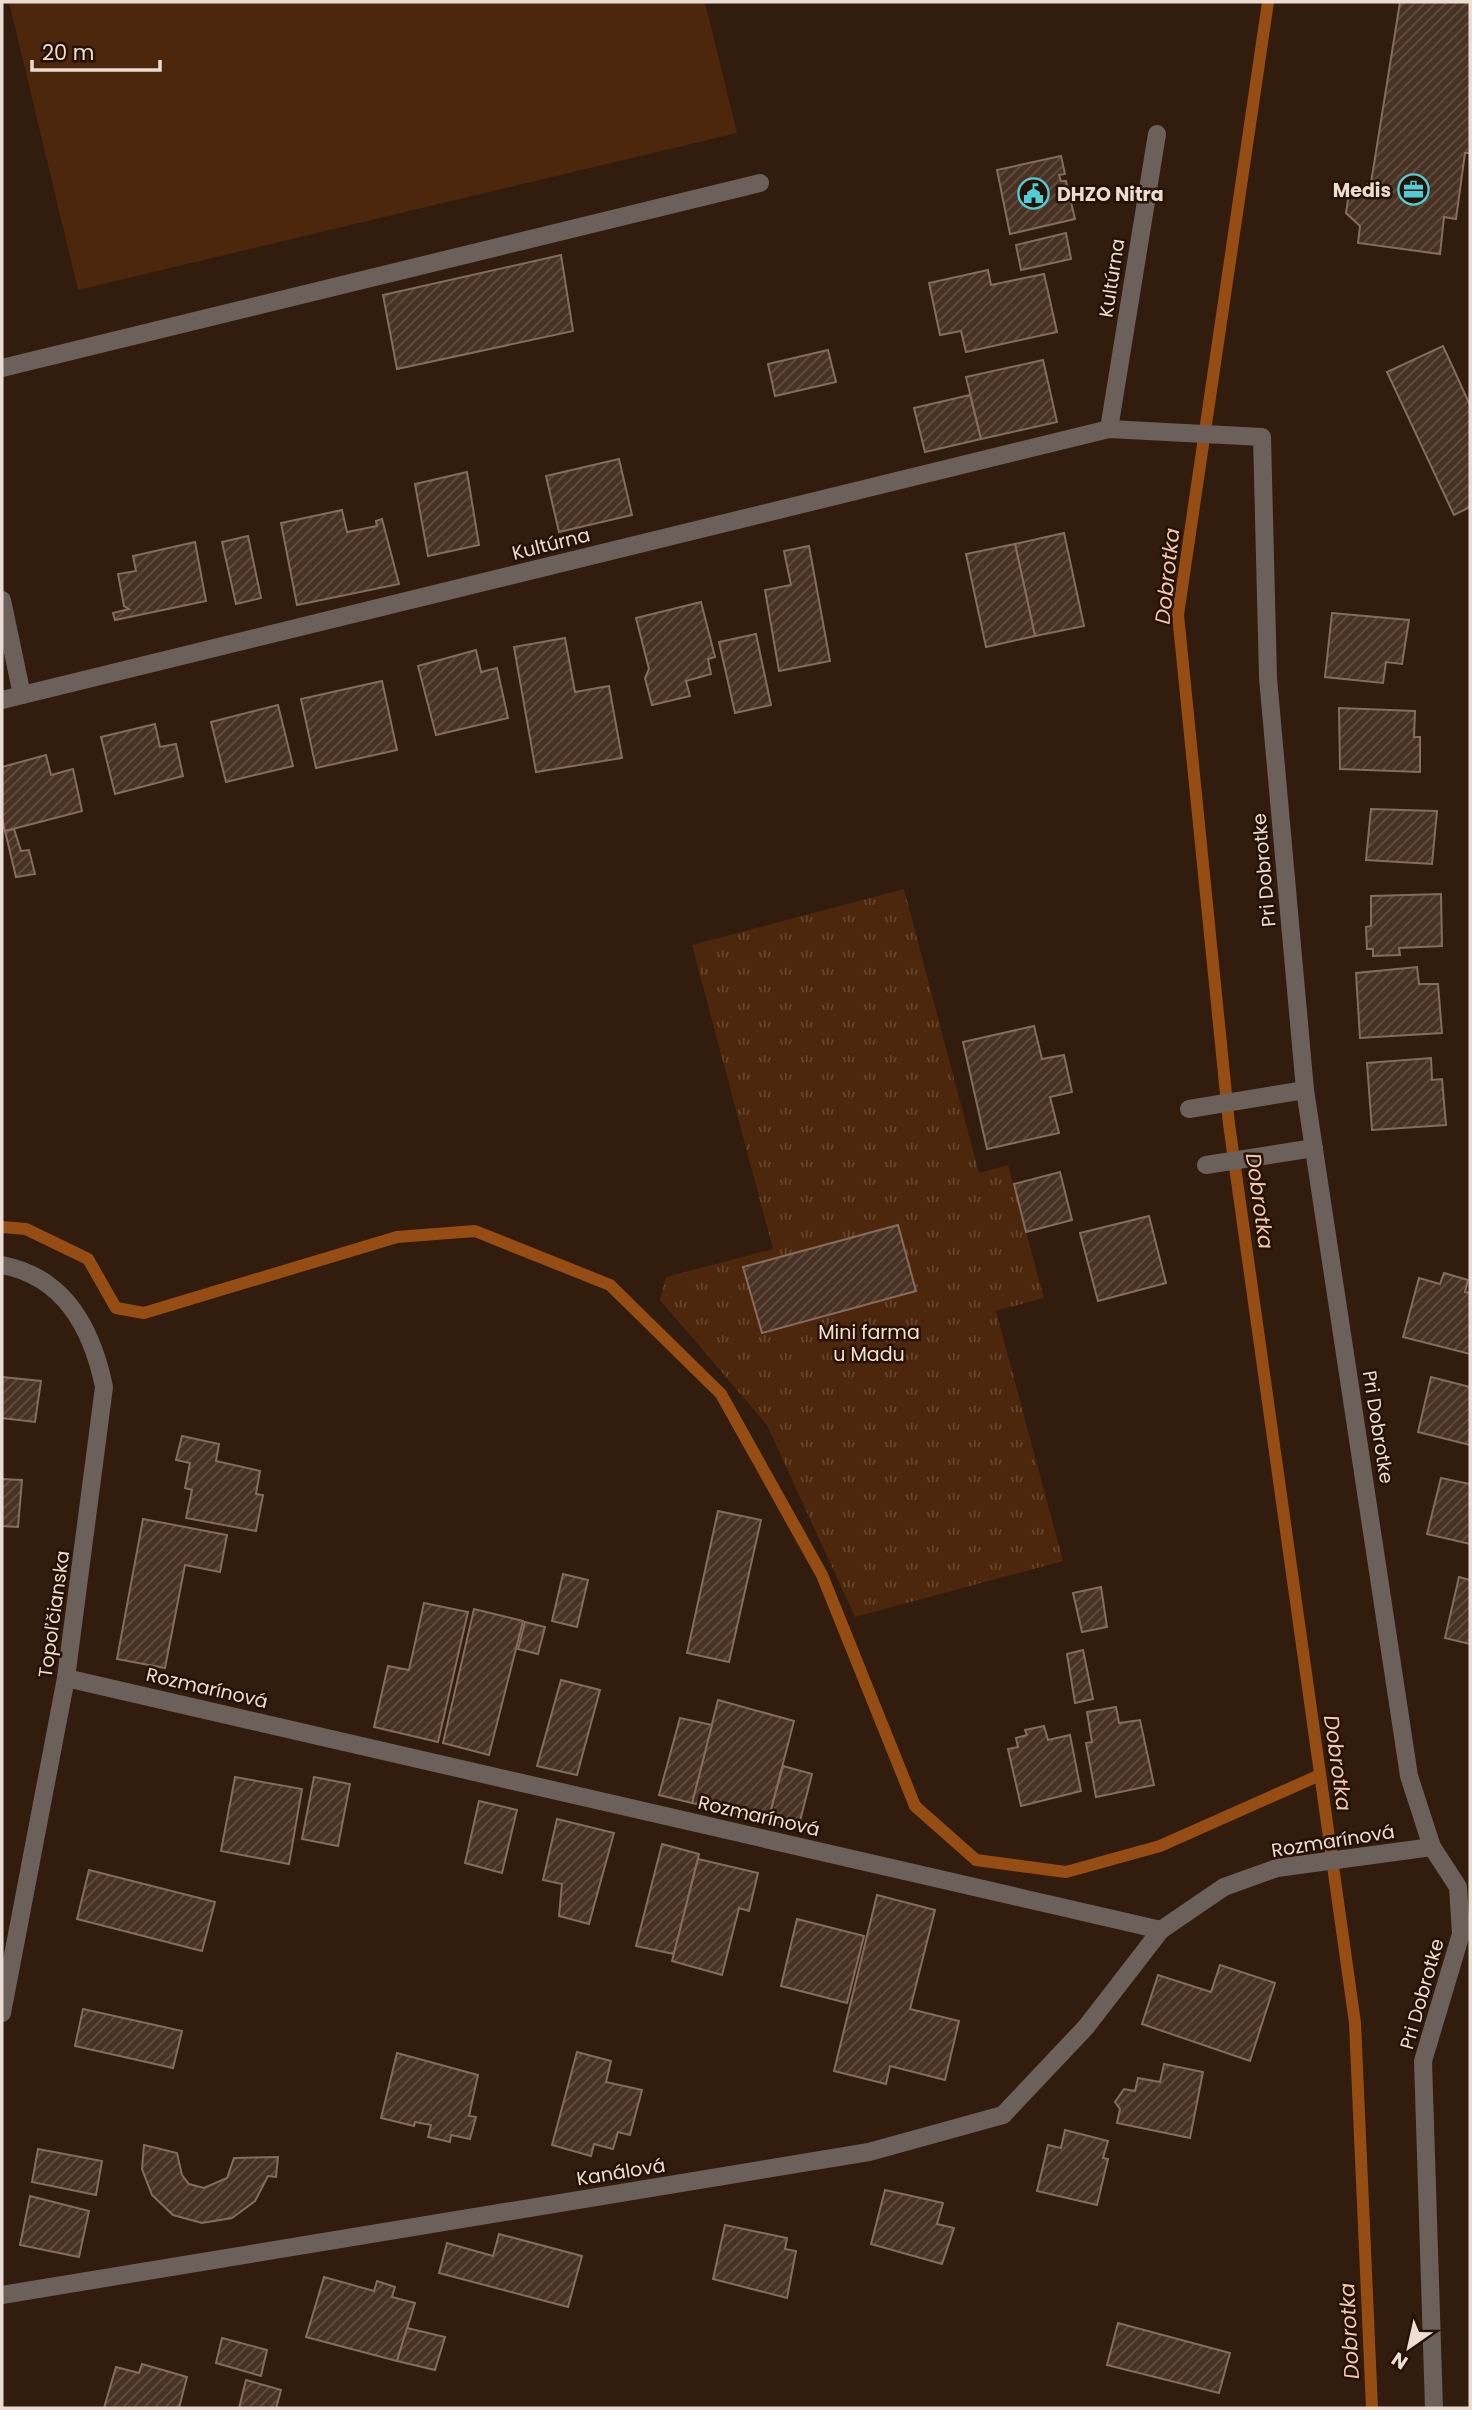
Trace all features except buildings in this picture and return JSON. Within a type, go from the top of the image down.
[{"type":"street","name":"Kultúrna","points":[[1110,429],[1157,134]]},
{"type":"street","points":[[2,368],[760,183]]},
{"type":"street","name":"Kultúrna","points":[[2,700],[1110,429],[1262,437]]},
{"type":"street","name":"Pri Dobrotke","points":[[1262,437],[1268,678],[1305,1090],[1409,1776],[1432,1847],[1458,1888],[1461,1934],[1423,2061],[1434,2408]]},
{"type":"street","points":[[2,600],[22,695]]},
{"type":"street","points":[[1188,1109],[1305,1090]]},
{"type":"street","points":[[1206,1165],[1314,1148]]},
{"type":"street","name":"Topoľčianska","points":[[2,1265],[37,1278],[62,1297],[81,1320],[96,1350],[104,1387],[66,1678],[2,2013]]},
{"type":"street","name":"Rozmarínová","points":[[66,1678],[1161,1930],[1224,1887],[1277,1868],[1432,1847]]},
{"type":"street","name":"Kanálová","points":[[2,2295],[869,2152],[1003,2116],[1086,2027],[1161,1930]]},
{"type":"green space","points":[[9,2],[705,2],[737,133],[78,290]]},
{"type":"green space","name":"Mini farma u Madu","points":[[904,889],[979,1173],[1008,1165],[1044,1298],[996,1311],[1063,1561],[855,1617],[767,1425],[660,1300],[666,1277],[773,1249],[692,945]]},
{"type":"waterway","name":"Dobrotka","points":[[1268,2],[1178,615],[1229,1124],[1355,2023],[1372,2408]]},
{"type":"waterway","points":[[2,1227],[26,1229],[88,1259],[116,1308],[144,1313],[397,1237],[475,1231],[610,1285],[721,1394],[822,1575],[915,1806],[976,1860],[1066,1872],[1160,1846],[1320,1775]]},
{"type":"place","name":"Medis","points":[[1414,190]]},
{"type":"place","name":"DHZO Nitra","points":[[1034,194]]}]
